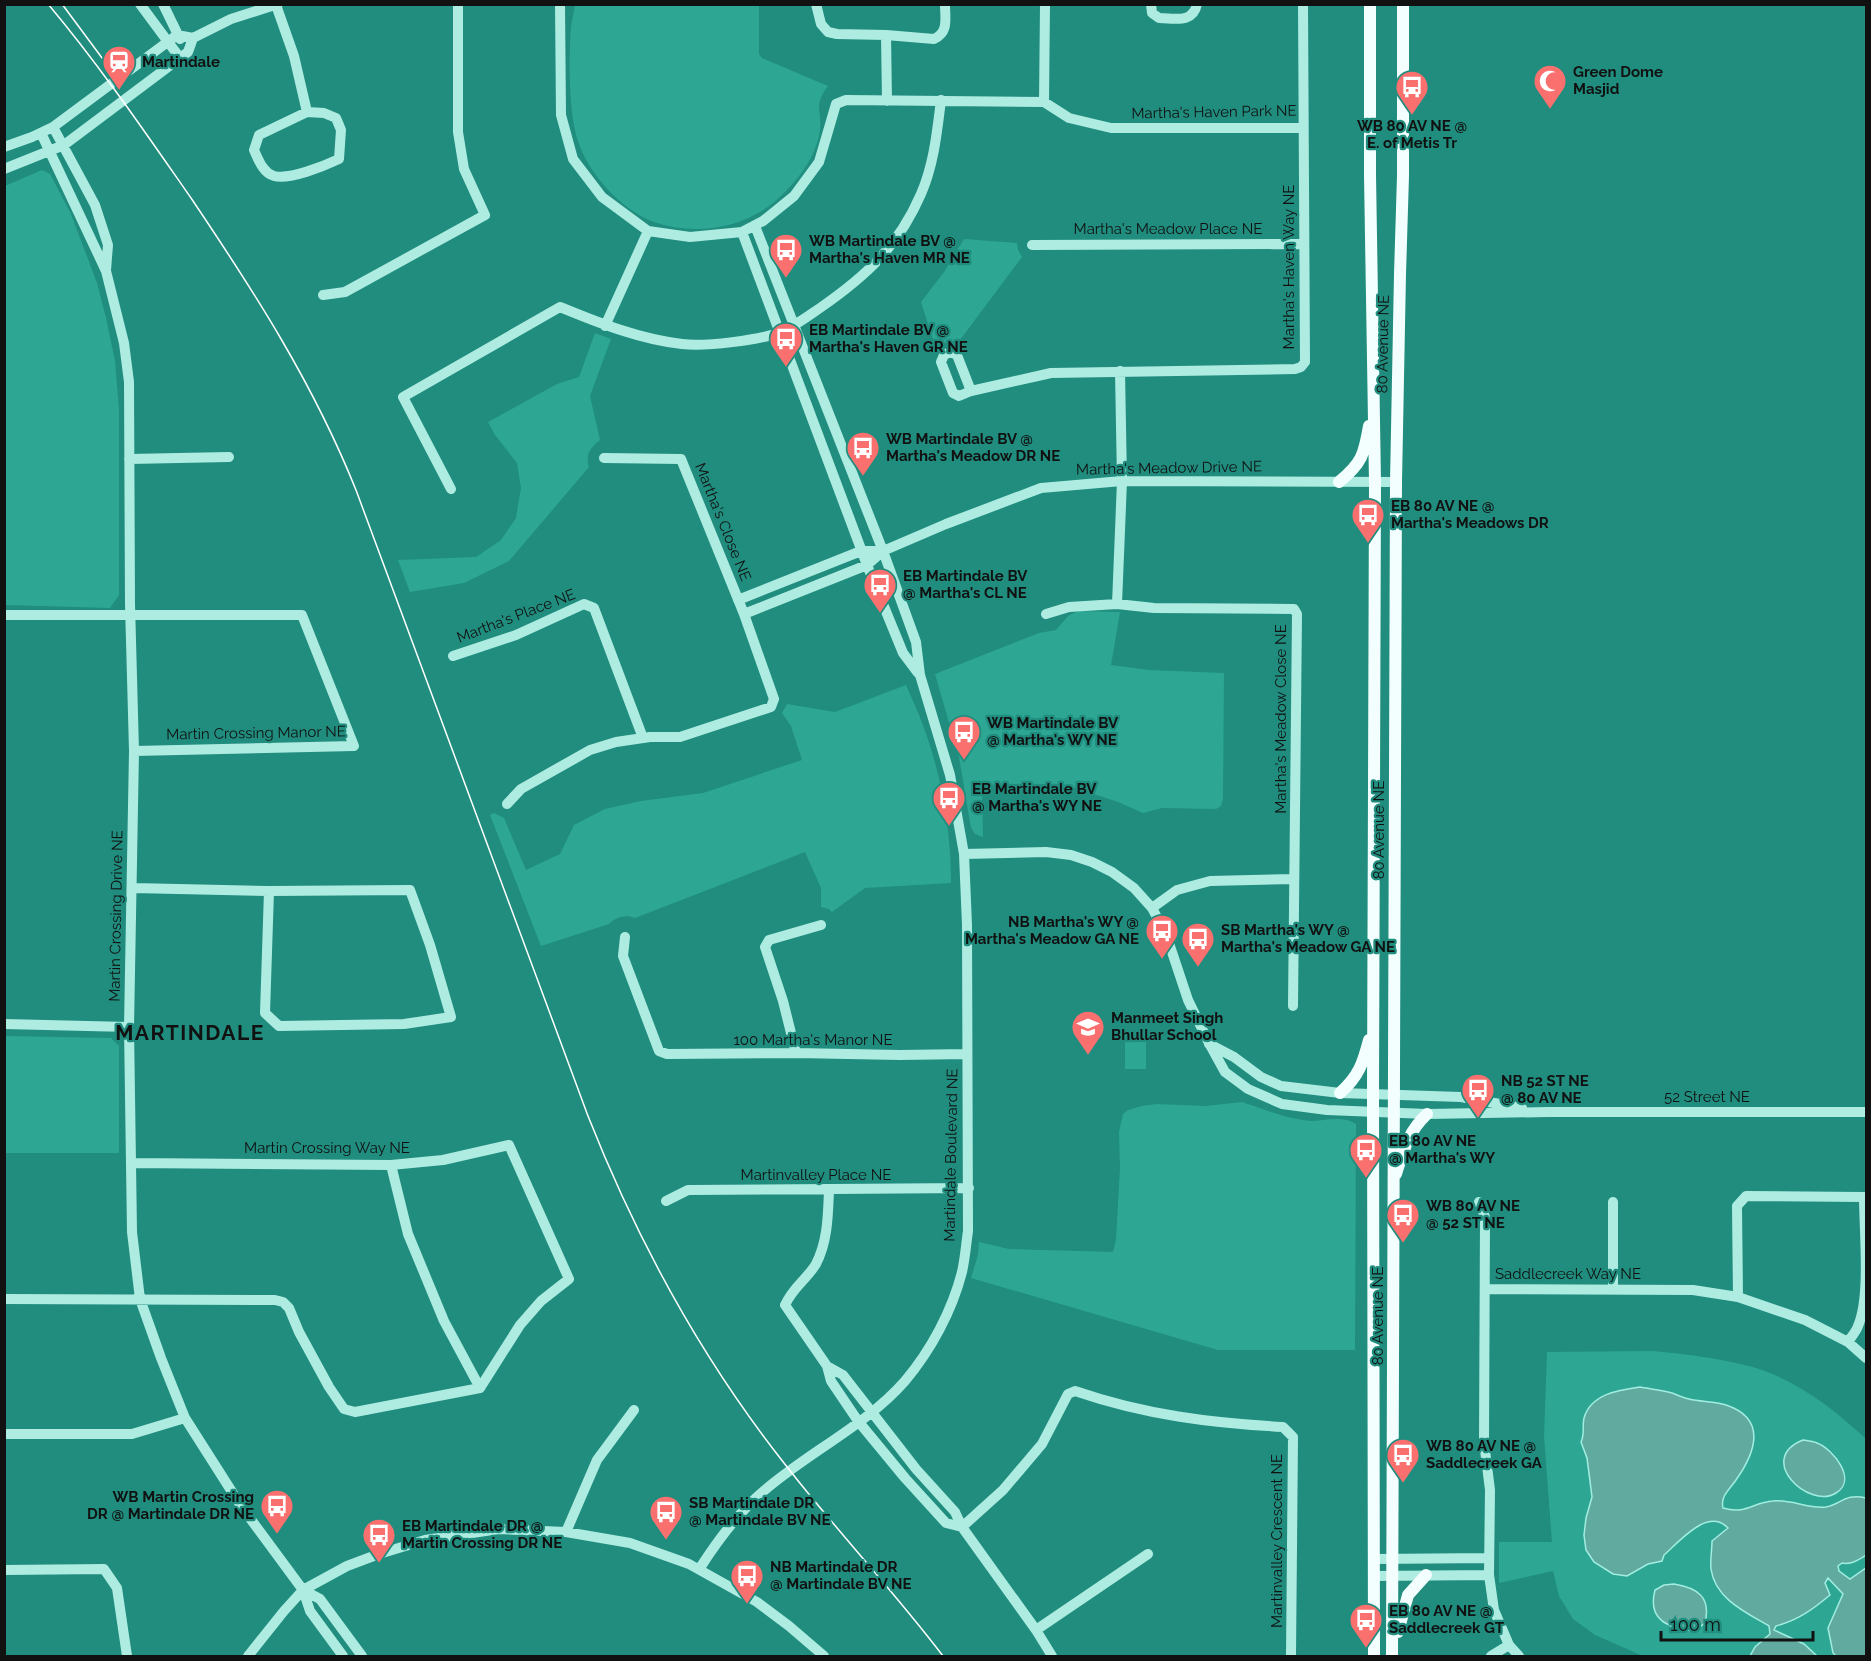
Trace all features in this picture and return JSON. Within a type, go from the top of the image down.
[{"type":"main road","name":"80 Avenue NE","points":[[1370,4],[1375,482],[1374,1656]]},
{"type":"main road","points":[[1395,4],[1403,122]]},
{"type":"main road","name":"80 Avenue NE","points":[[1393,1656],[1396,482],[1405,4]]},
{"type":"main road","points":[[1340,482],[1361,460],[1366,447],[1374,396]]},
{"type":"main road","points":[[1341,1093],[1353,1082],[1362,1066],[1374,1018]]},
{"type":"main road","points":[[1393,1186],[1405,1144],[1413,1129],[1427,1114]]},
{"type":"main road","points":[[1393,1656],[1401,1614],[1408,1595],[1426,1575]]},
{"type":"street","points":[[140,4],[168,42],[184,55]]},
{"type":"street","points":[[163,4],[184,55]]},
{"type":"street","points":[[323,295],[345,292],[485,215],[464,169],[458,132],[458,4]]},
{"type":"street","points":[[560,4],[561,115],[573,159],[602,197],[648,231],[690,237],[742,232],[755,226],[794,196],[819,162],[836,104],[846,100],[1044,102],[1045,4]]},
{"type":"street","points":[[816,4],[821,24],[828,32],[934,39],[941,36],[945,30],[945,4]]},
{"type":"street","points":[[1151,4],[1152,13],[1159,18],[1189,18],[1195,13],[1197,4]]},
{"type":"street","name":"Martha's Haven Park NE","points":[[1044,102],[1069,118],[1111,128],[1303,128],[1303,4]]},
{"type":"street","points":[[4,169],[64,145],[184,55],[193,38],[231,19],[277,5],[294,56],[307,112]]},
{"type":"street","points":[[4,147],[53,127],[177,35],[193,38]]},
{"type":"street","points":[[886,35],[887,101]]},
{"type":"street","points":[[451,489],[403,397],[560,307],[605,326],[684,345],[729,342],[779,333],[794,326],[851,286],[876,263],[900,235],[922,193],[934,150],[941,100]]},
{"type":"street","points":[[307,112],[324,113],[336,118],[341,130],[339,159],[323,167],[292,175],[274,176],[265,170],[254,150],[259,135],[307,112]]},
{"type":"street","name":"Martin Crossing Drive NE","points":[[53,127],[95,205],[108,245],[106,271]]},
{"type":"street","name":"Martha's Haven Way NE","points":[[1120,371],[1290,370],[1301,367],[1305,362],[1303,128]]},
{"type":"street","name":"Martin Crossing Drive NE","points":[[41,133],[106,271],[124,344],[129,382],[130,615],[134,751],[129,1027],[132,1232],[140,1299],[185,1418],[241,1506],[303,1590],[310,1611],[343,1656]]},
{"type":"street","name":"Martindale Boulevard NE","points":[[700,1568],[729,1527],[758,1496],[871,1412],[904,1381],[941,1327],[950,1308],[962,1272],[968,1231],[967,925],[964,854],[950,774],[920,675],[916,642],[883,551],[755,226]]},
{"type":"street","points":[[605,326],[648,231]]},
{"type":"street","name":"Martindale Boulevard NE","points":[[742,232],[861,551],[903,653],[920,675]]},
{"type":"street","name":"Martha's Meadow Place NE","points":[[1032,245],[1304,244]]},
{"type":"street","points":[[971,391],[1051,373],[1120,371],[1122,481],[1118,604],[1069,607],[1046,614]]},
{"type":"street","points":[[129,459],[229,457]]},
{"type":"street","name":"Martha's Close NE","points":[[604,458],[681,459],[744,614],[774,699],[771,707],[680,737],[643,738]]},
{"type":"street","name":"Martha's Meadow Drive NE","points":[[883,551],[946,524],[1041,489],[1122,481],[1396,482]]},
{"type":"street","name":"Martha's Close NE","points":[[738,600],[861,551],[883,551]]},
{"type":"street","points":[[744,614],[867,565],[883,551]]},
{"type":"street","name":"Martha's Place NE","points":[[453,656],[516,635],[584,604],[594,609],[643,738]]},
{"type":"street","name":"Martha's Meadow Close NE","points":[[1118,604],[1154,608],[1294,609],[1297,614],[1293,1006]]},
{"type":"street","points":[[4,615],[130,615]]},
{"type":"street","name":"Martin Crossing Manor NE","points":[[130,615],[302,615],[354,746],[134,751]]},
{"type":"street","points":[[507,804],[521,789],[590,750],[616,742],[643,738]]},
{"type":"street","name":"52 Street NE","points":[[964,854],[1046,852],[1071,855],[1112,872],[1134,888],[1152,908],[1166,934],[1188,1000],[1225,1071],[1248,1089],[1282,1104],[1327,1110],[1427,1114],[1866,1112]]},
{"type":"street","points":[[1152,908],[1177,890],[1210,881],[1294,879]]},
{"type":"street","points":[[133,888],[269,891],[410,890],[430,945],[451,1017],[404,1024],[279,1026],[265,1013],[269,891]]},
{"type":"street","points":[[796,1053],[783,1001],[765,947],[769,940],[821,925]]},
{"type":"street","name":"100 Martha's Manor NE","points":[[625,937],[623,956],[659,1051],[667,1054],[967,1054]]},
{"type":"street","points":[[4,1024],[129,1027]]},
{"type":"street","name":"52 Street NE","points":[[1209,1044],[1261,1077],[1281,1086],[1341,1093],[1461,1097],[1548,1112]]},
{"type":"street","name":"Martin Crossing Way NE","points":[[132,1163],[391,1165],[443,1160],[509,1145],[569,1279],[541,1301],[520,1325],[480,1388]]},
{"type":"street","points":[[4,1299],[274,1300],[283,1302],[289,1308],[328,1387],[344,1409],[355,1412],[480,1388],[444,1321],[408,1234],[391,1165]]},
{"type":"street","name":"Martinvalley Place NE","points":[[666,1201],[688,1190],[969,1188]]},
{"type":"street","points":[[829,1190],[827,1230],[816,1264],[790,1294],[785,1305],[827,1365],[843,1376],[916,1469],[955,1512],[962,1527],[1052,1656]]},
{"type":"street","points":[[1738,1297],[1737,1206],[1746,1196],[1865,1197],[1863,1310],[1858,1327],[1848,1342]]},
{"type":"street","points":[[1479,1202],[1485,1217],[1485,1289]]},
{"type":"street","points":[[1613,1202],[1613,1289]]},
{"type":"street","name":"Saddlecreek Way NE","points":[[1519,1656],[1509,1646],[1494,1610],[1489,1575],[1490,1490],[1484,1442],[1485,1289],[1693,1290],[1738,1297],[1805,1320],[1848,1342],[1866,1358]]},
{"type":"street","points":[[827,1365],[831,1381],[858,1421],[905,1478],[946,1523],[962,1527]]},
{"type":"street","name":"Martinvalley Crescent NE","points":[[962,1527],[1003,1490],[1042,1444],[1068,1394],[1076,1391],[1163,1415],[1226,1424],[1283,1427],[1293,1437],[1291,1656]]},
{"type":"street","points":[[566,1532],[597,1460],[634,1410]]},
{"type":"street","points":[[4,1434],[132,1434],[185,1418]]},
{"type":"street","points":[[248,1656],[303,1590],[347,1566],[425,1540],[499,1529],[566,1532],[630,1543],[700,1568],[758,1602],[824,1656]]},
{"type":"street","points":[[1035,1630],[1148,1554]]},
{"type":"street","points":[[1374,1559],[1489,1558]]},
{"type":"street","points":[[4,1570],[104,1569],[117,1588],[127,1656]]},
{"type":"street","points":[[1374,1576],[1489,1575]]},
{"type":"street","name":"Martin Crossing Drive NE","points":[[303,1590],[320,1599],[363,1656]]},
{"type":"street","points":[[1491,1656],[1509,1646]]},
{"type":"green space","points":[[575,5],[759,5],[759,54],[762,58],[828,86],[819,103],[820,130],[815,148],[788,189],[768,207],[753,216],[721,227],[704,229],[670,227],[654,222],[618,200],[589,165],[575,129],[572,115],[570,69],[571,27]]},
{"type":"green space","points":[[42,170],[50,174],[71,214],[97,283],[115,361],[119,410],[119,595],[110,608],[5,605],[5,186]]},
{"type":"green space","points":[[964,239],[1017,243],[1022,257],[957,344],[946,343],[936,349],[921,302],[944,272]]},
{"type":"green space","points":[[595,333],[611,339],[590,396],[600,440],[589,452],[589,467],[509,561],[464,583],[410,592],[398,560],[476,557],[501,540],[516,518],[521,488],[517,463],[488,422],[557,384],[579,377]]},
{"type":"green space","points":[[1078,611],[1120,612],[1111,665],[1149,670],[1224,673],[1223,799],[1221,806],[1216,809],[1162,808],[1143,813],[1075,788],[1052,784],[982,785],[983,837],[975,834],[971,828],[959,757],[935,674],[1039,633],[1056,630],[1068,616]]},
{"type":"green space","points":[[906,685],[924,728],[940,785],[947,824],[951,883],[865,888],[832,912],[821,907],[821,888],[805,852],[635,918],[621,917],[609,924],[541,946],[490,815],[494,813],[504,818],[526,870],[560,854],[574,825],[605,809],[641,801],[703,793],[802,760],[791,726],[782,713],[787,704],[835,712]]},
{"type":"green space","points":[[1125,1031],[1146,1031],[1146,1069],[1125,1069]]},
{"type":"green space","points":[[4,1036],[111,1038],[119,1046],[119,1153],[5,1153]]},
{"type":"green space","points":[[1242,1102],[1301,1120],[1339,1119],[1356,1124],[1355,1350],[1218,1350],[971,1278],[978,1255],[979,1242],[1009,1249],[1113,1252],[1116,1240],[1120,1168],[1119,1132],[1123,1114],[1128,1110],[1156,1104],[1206,1106]]},
{"type":"green space","points":[[1653,1351],[1713,1359],[1766,1371],[1812,1395],[1866,1439],[1866,1656],[1643,1656],[1595,1635],[1573,1619],[1559,1596],[1553,1571],[1499,1583],[1499,1542],[1552,1542],[1544,1436],[1547,1352]]},
{"type":"water","points":[[1640,1387],[1726,1405],[1739,1411],[1748,1419],[1753,1428],[1752,1448],[1743,1470],[1724,1496],[1723,1508],[1738,1510],[1766,1502],[1780,1501],[1826,1507],[1853,1497],[1866,1498],[1866,1555],[1855,1562],[1842,1563],[1838,1566],[1839,1571],[1850,1579],[1866,1568],[1866,1656],[1836,1656],[1833,1653],[1828,1628],[1843,1594],[1828,1578],[1825,1583],[1830,1595],[1804,1614],[1776,1626],[1774,1630],[1804,1644],[1817,1656],[1750,1656],[1755,1647],[1770,1634],[1769,1626],[1733,1604],[1725,1597],[1714,1580],[1711,1569],[1712,1541],[1728,1528],[1720,1523],[1712,1521],[1694,1528],[1664,1555],[1662,1561],[1648,1564],[1627,1576],[1613,1574],[1594,1562],[1586,1550],[1584,1535],[1592,1497],[1587,1458],[1581,1442],[1584,1418],[1599,1398],[1614,1392]]},
{"type":"water","points":[[1803,1440],[1823,1446],[1841,1465],[1845,1481],[1836,1493],[1825,1496],[1813,1495],[1801,1489],[1791,1480],[1785,1470],[1784,1459],[1790,1448]]},
{"type":"water","points":[[1674,1584],[1690,1588],[1704,1601],[1705,1623],[1694,1631],[1668,1625],[1662,1621],[1654,1609],[1655,1590],[1664,1585]]},
{"type":"tram line","points":[[48,4],[122,100],[215,233],[260,304],[321,413],[356,490],[588,1116],[650,1253],[699,1340],[754,1423],[803,1488],[943,1656]]},
{"type":"tram line","points":[[62,4],[108,66]]},
{"type":"place","name":"Martindale","points":[[119,91]]},
{"type":"place","name":"Green Dome Masjid","points":[[1550,110]]},
{"type":"place","name":"WB 80 AV NE @ E. of Metis Tr","points":[[1412,116]]},
{"type":"place","name":"WB Martindale BV @ Martha's Haven MR NE","points":[[786,279]]},
{"type":"place","name":"EB Martindale BV @ Martha's Haven GR NE","points":[[786,368]]},
{"type":"place","name":"WB Martindale BV @ Martha's Meadow DR NE","points":[[863,477]]},
{"type":"place","name":"EB 80 AV NE @ Martha's Meadows DR","points":[[1368,544]]},
{"type":"place","name":"EB Martindale BV @ Martha's CL NE","points":[[880,614]]},
{"type":"place","name":"WB Martindale BV @ Martha's WY NE","points":[[964,761]]},
{"type":"place","name":"EB Martindale BV @ Martha's WY NE","points":[[949,827]]},
{"type":"place","name":"NB Martha's WY @ Martha's Meadow GA NE","points":[[1162,960]]},
{"type":"place","name":"SB Martha's WY @ Martha's Meadow GA NE","points":[[1198,968]]},
{"type":"place","name":"Manmeet Singh Bhullar School","points":[[1088,1056]]},
{"type":"place","name":"NB 52 ST NE @ 80 AV NE","points":[[1478,1119]]},
{"type":"place","name":"EB 80 AV NE @ Martha's WY","points":[[1366,1179]]},
{"type":"place","name":"WB 80 AV NE @ 52 ST NE","points":[[1403,1244]]},
{"type":"place","name":"WB 80 AV NE @ Saddlecreek GA","points":[[1403,1484]]},
{"type":"place","name":"WB Martin Crossing DR @ Martindale DR NE","points":[[277,1535]]},
{"type":"place","name":"SB Martindale DR @ Martindale BV NE","points":[[666,1541]]},
{"type":"place","name":"EB Martindale DR @ Martin Crossing DR NE","points":[[379,1564]]},
{"type":"place","name":"NB Martindale DR @ Martindale BV NE","points":[[747,1605]]},
{"type":"place","name":"EB 80 AV NE @ Saddlecreek GT","points":[[1366,1649]]},
{"type":"district","name":"MARTINDALE","points":[[190,1033]]}]
